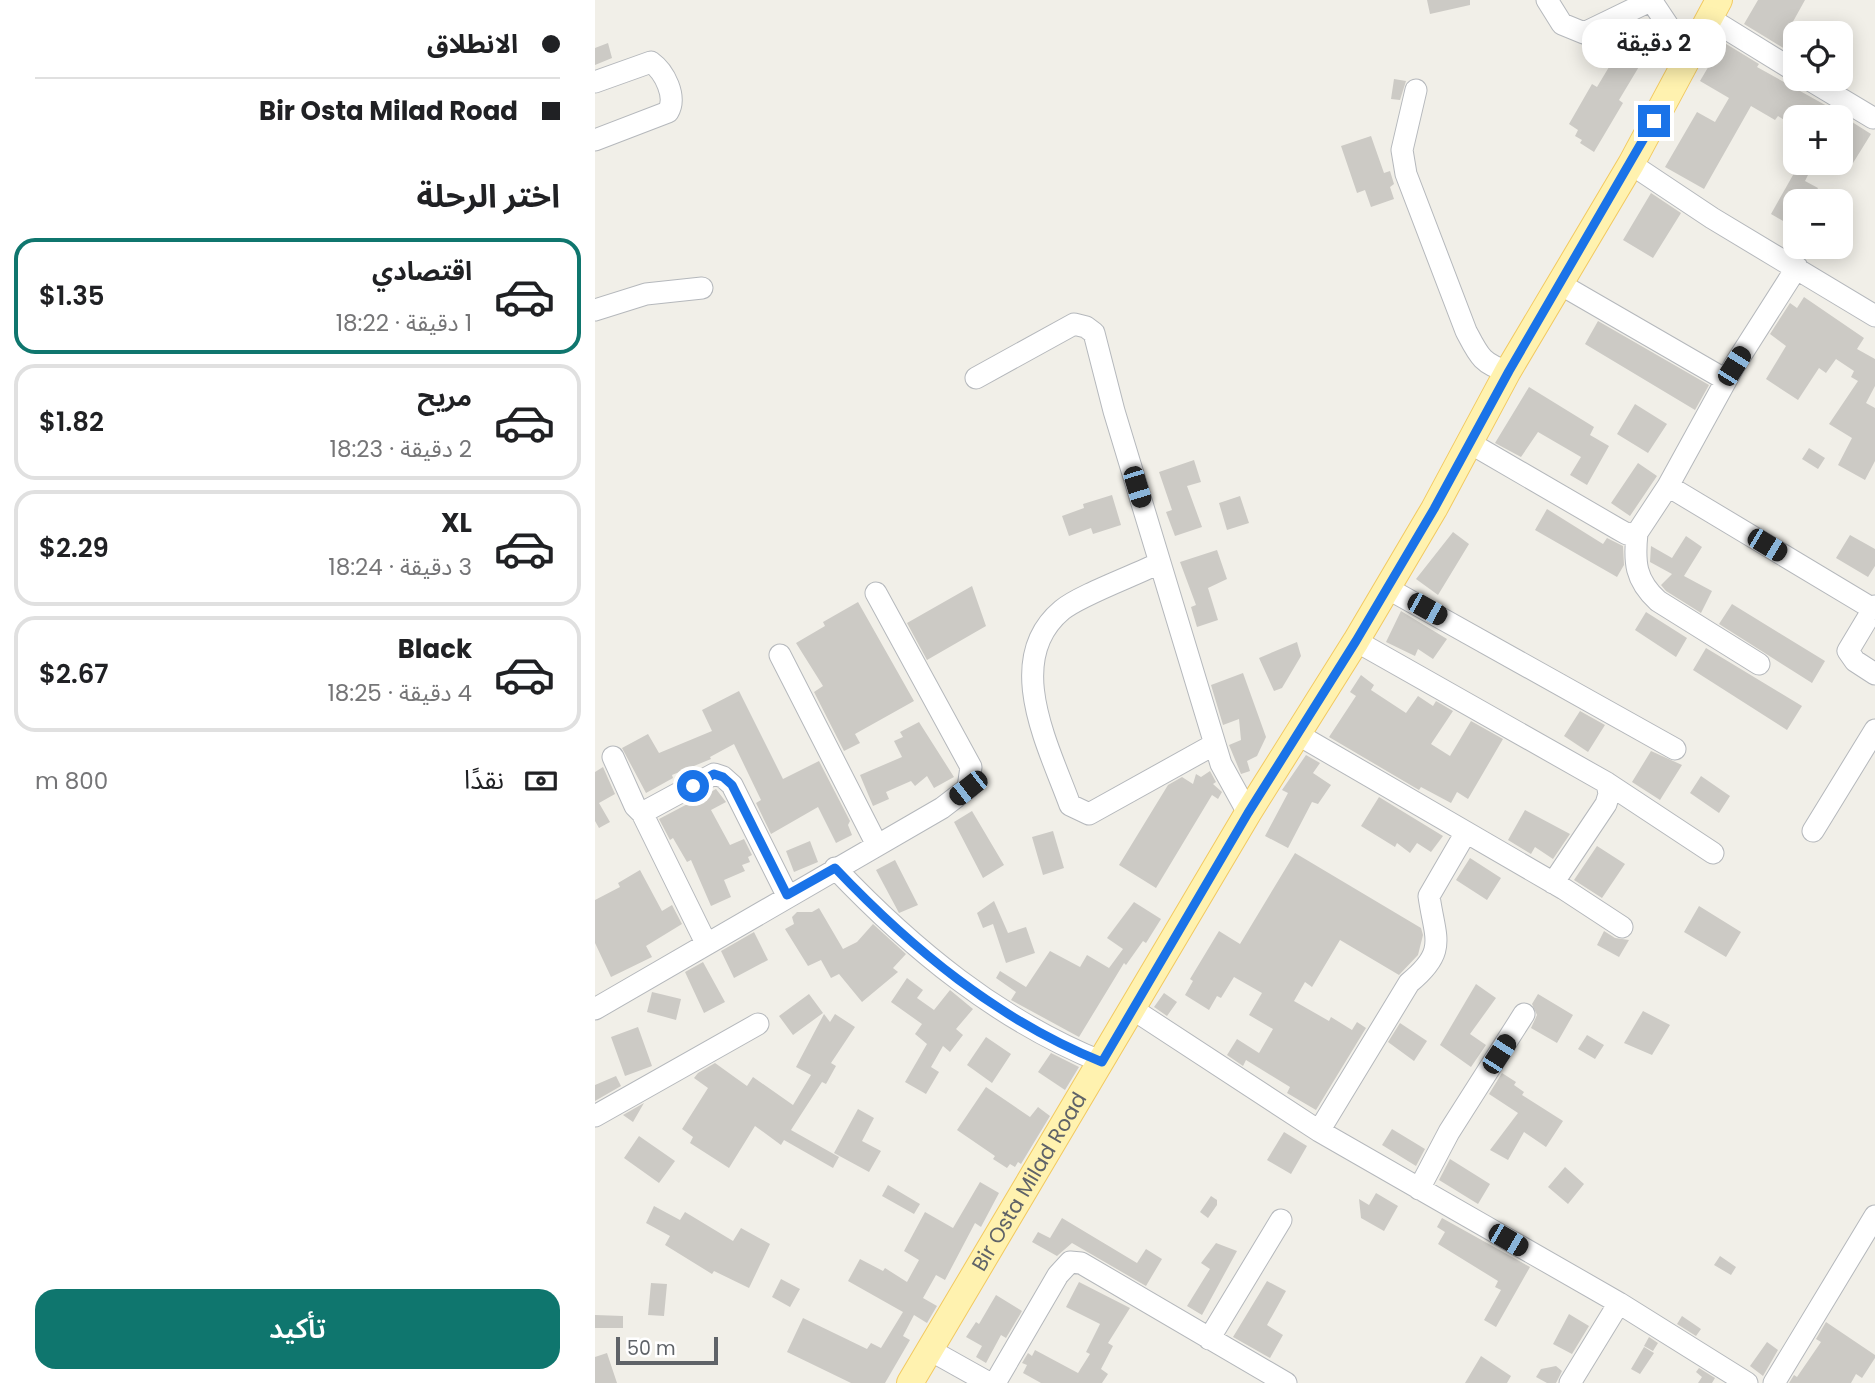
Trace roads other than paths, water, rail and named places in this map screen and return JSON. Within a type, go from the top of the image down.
[{"type":"main road","name":"Bir Osta Milad Road","points":[[911,1383],[1134,1010],[1248,813],[1387,588],[1509,371],[1631,164],[1714,9]]},
{"type":"street","points":[[1548,0],[1562,24],[1584,33],[1652,0],[1689,57]]},
{"type":"street","points":[[1714,9],[1783,62]]},
{"type":"street","points":[[595,82],[651,62],[672,94],[672,104],[668,112],[595,140]]},
{"type":"street","points":[[1416,90],[1402,150],[1406,174],[1466,331],[1478,354],[1491,367],[1509,371]]},
{"type":"street","points":[[1828,91],[1873,118]]},
{"type":"street","points":[[1631,164],[1712,218],[1875,316]]},
{"type":"street","points":[[1759,664],[1658,601],[1645,589],[1634,562],[1637,533],[1668,486],[1726,380],[1797,267]]},
{"type":"street","points":[[1560,284],[1726,380]]},
{"type":"street","points":[[595,310],[646,294],[702,288]]},
{"type":"street","points":[[976,378],[1074,324],[1086,327],[1094,333],[1159,563],[1215,744],[1233,791],[1248,813]]},
{"type":"street","points":[[1470,443],[1618,530],[1627,534],[1637,533]]},
{"type":"street","points":[[1668,486],[1874,607],[1848,651],[1855,662],[1875,674]]},
{"type":"street","points":[[1159,563],[1063,609],[1041,633],[1035,657],[1034,703],[1070,805],[1089,814],[1215,744]]},
{"type":"street","points":[[1387,588],[1675,749]]},
{"type":"street","points":[[598,1000],[706,943],[942,808],[968,788],[971,767],[876,593]]},
{"type":"street","points":[[1356,641],[1607,783],[1713,853]]},
{"type":"street","points":[[780,655],[877,845]]},
{"type":"street","points":[[1812,831],[1875,730]]},
{"type":"street","points":[[1297,734],[1553,883],[1622,927]]},
{"type":"street","points":[[613,757],[635,806],[642,813],[706,943]]},
{"type":"street","points":[[642,813],[714,774],[723,777],[732,785],[787,895]]},
{"type":"street","points":[[1553,883],[1606,804],[1609,794],[1607,783]]},
{"type":"street","points":[[1319,1131],[1409,983],[1429,966],[1433,958],[1438,931],[1429,896],[1465,834]]},
{"type":"street","points":[[835,868],[904,936],[979,995],[1059,1043],[1102,1062]]},
{"type":"street","points":[[1134,1010],[1319,1131],[1619,1303],[1747,1383]]},
{"type":"street","points":[[1419,1189],[1449,1132],[1524,1014]]},
{"type":"street","points":[[595,1116],[758,1024]]},
{"type":"street","points":[[1774,1383],[1875,1216]]},
{"type":"street","points":[[1209,1339],[1281,1220]]},
{"type":"street","points":[[995,1383],[1052,1285],[1070,1262],[1081,1263],[1286,1383]]},
{"type":"street","points":[[1570,1383],[1619,1303]]},
{"type":"street","points":[[930,1350],[989,1383]]}]
